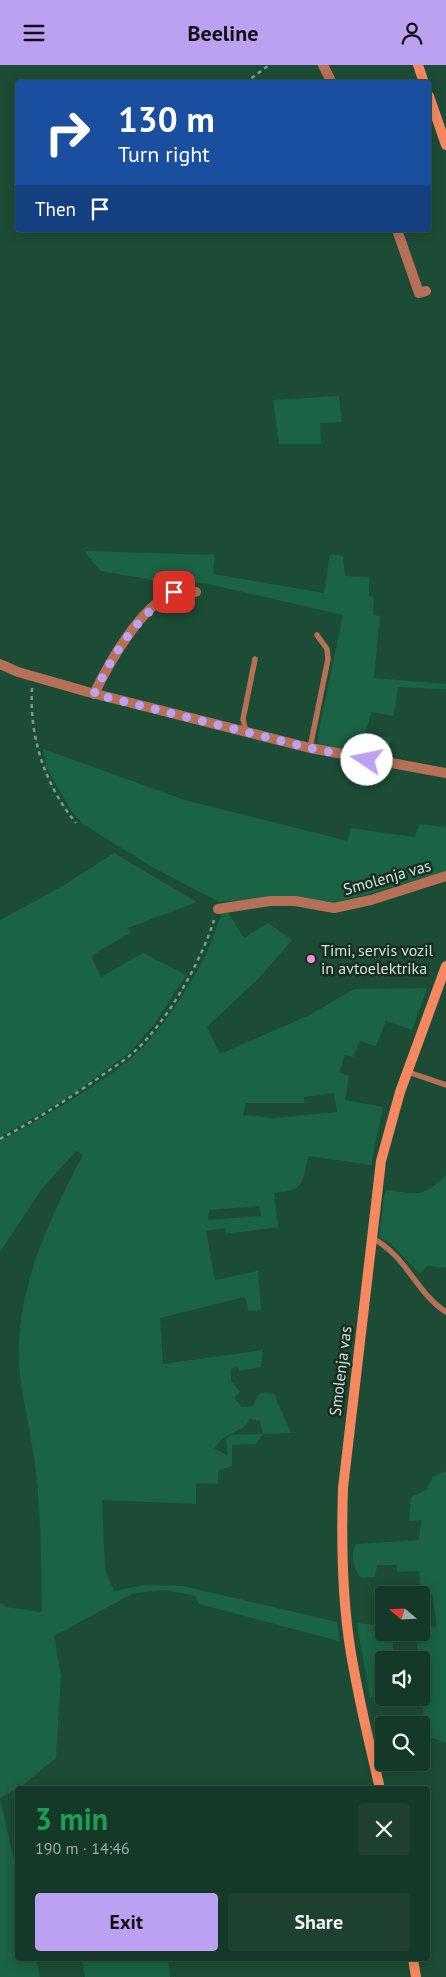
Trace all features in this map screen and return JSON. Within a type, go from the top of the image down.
[{"type":"main road","points":[[418,65],[423,80]]},
{"type":"main road","points":[[431,102],[446,145]]},
{"type":"main road","name":"Smolenja vas","points":[[379,1786],[353,1668],[341,1531],[346,1454],[385,1143],[408,1072],[445,970]]},
{"type":"main road","points":[[413,1961],[416,1977]]},
{"type":"street","points":[[324,65],[331,80]]},
{"type":"street","points":[[398,232],[419,293],[426,291]]},
{"type":"street","points":[[94,694],[119,645],[157,603],[174,592],[196,592]]},
{"type":"street","points":[[0,664],[33,677],[94,694],[310,748],[446,773]]},
{"type":"street","name":"Smolenja vas","points":[[218,909],[270,901],[295,901],[334,908],[370,900],[446,876]]},
{"type":"lane","points":[[310,748],[328,659],[327,649],[317,635]]},
{"type":"lane","points":[[246,732],[243,719],[255,659]]},
{"type":"lane","points":[[408,1072],[446,1085]]},
{"type":"lane","points":[[372,1238],[393,1252],[405,1264],[424,1290],[446,1312]]},
{"type":"path","points":[[249,80],[269,65]]},
{"type":"path","points":[[33,677],[31,711],[42,764],[64,808],[76,823]]},
{"type":"path","points":[[0,1139],[50,1111],[134,1052],[163,1017],[186,983],[202,953],[218,909]]},
{"type":"green space","points":[[339,396],[342,422],[320,423],[321,444],[279,444],[273,400]]},
{"type":"green space","points":[[86,551],[215,555],[213,574],[324,593],[330,554],[343,556],[345,576],[369,577],[369,596],[374,597],[373,615],[380,616],[374,678],[446,684],[446,689],[398,687],[394,716],[371,712],[366,733],[391,738],[386,755],[381,758],[319,745],[318,734],[343,615],[204,583],[175,584],[101,571],[86,554]]},
{"type":"green space","points":[[43,749],[185,800],[348,841],[350,828],[415,837],[419,824],[446,827],[446,871],[359,897],[334,902],[280,897],[219,902],[152,867],[83,824],[72,812],[47,769]]},
{"type":"green space","points":[[114,853],[197,902],[128,928],[130,933],[91,956],[101,977],[143,953],[186,975],[155,1023],[129,1053],[67,1098],[0,1137],[0,920],[61,887]]},
{"type":"green space","points":[[227,911],[244,938],[268,923],[292,940],[260,977],[207,1027],[220,1054],[310,1015],[354,989],[427,988],[412,1030],[386,1021],[376,1046],[360,1041],[353,1057],[345,1055],[339,1072],[349,1076],[345,1100],[383,1107],[371,1165],[308,1156],[303,1179],[297,1188],[274,1193],[278,1227],[226,1234],[225,1228],[206,1231],[215,1280],[258,1271],[261,1310],[248,1311],[245,1297],[160,1318],[163,1364],[263,1350],[261,1367],[240,1371],[237,1366],[231,1369],[231,1381],[240,1392],[234,1398],[242,1407],[253,1406],[259,1393],[274,1394],[291,1433],[263,1434],[256,1444],[232,1445],[232,1466],[218,1471],[218,1484],[196,1483],[196,1504],[102,1500],[105,1569],[114,1591],[144,1585],[183,1586],[337,1622],[339,1641],[199,1604],[195,1596],[165,1590],[134,1593],[54,1636],[61,1676],[56,1758],[23,1785],[15,1786],[15,1790],[0,1798],[0,1603],[6,1607],[41,1612],[42,1608],[37,1482],[20,1371],[19,1340],[22,1316],[26,1292],[41,1244],[61,1198],[83,1155],[76,1151],[41,1190],[0,1252],[0,1141],[82,1093],[114,1072],[139,1051],[172,1012],[199,969],[222,913]],"holes":[[[334,1093],[337,1112],[273,1118],[243,1115],[246,1103],[304,1103],[304,1097]],[[259,1206],[261,1216],[208,1220],[209,1210]],[[250,1419],[260,1421],[263,1434],[231,1435],[226,1439],[228,1456],[214,1448],[223,1438],[244,1427]]]},
{"type":"green space","points":[[446,1175],[446,1268],[427,1266],[420,1274],[390,1243],[379,1237],[384,1197],[386,1190],[413,1193],[425,1191],[438,1183]]},
{"type":"green space","points":[[446,1471],[446,1743],[430,1737],[430,1716],[424,1716],[422,1706],[430,1706],[430,1651],[417,1651],[417,1641],[430,1641],[430,1627],[437,1626],[430,1586],[420,1586],[419,1571],[397,1572],[396,1565],[377,1565],[375,1577],[361,1578],[354,1566],[353,1557],[356,1544],[419,1540],[421,1520],[409,1521],[411,1497],[426,1490],[433,1477]]},
{"type":"green space","points":[[357,1623],[375,1625],[375,1641],[393,1641],[393,1651],[375,1651],[375,1697],[370,1698]]},
{"type":"green space","points":[[0,1799],[15,1864],[15,1961],[36,1961],[40,1977],[0,1977]]},
{"type":"green space","points":[[82,1961],[168,1961],[170,1977],[85,1977]]},
{"type":"place","name":"Timi, servis vozil in avtoelektrika","points":[[311,959]]},
{"type":"route","points":[[174,592],[157,603],[119,645],[94,694],[310,748],[367,760]]}]
